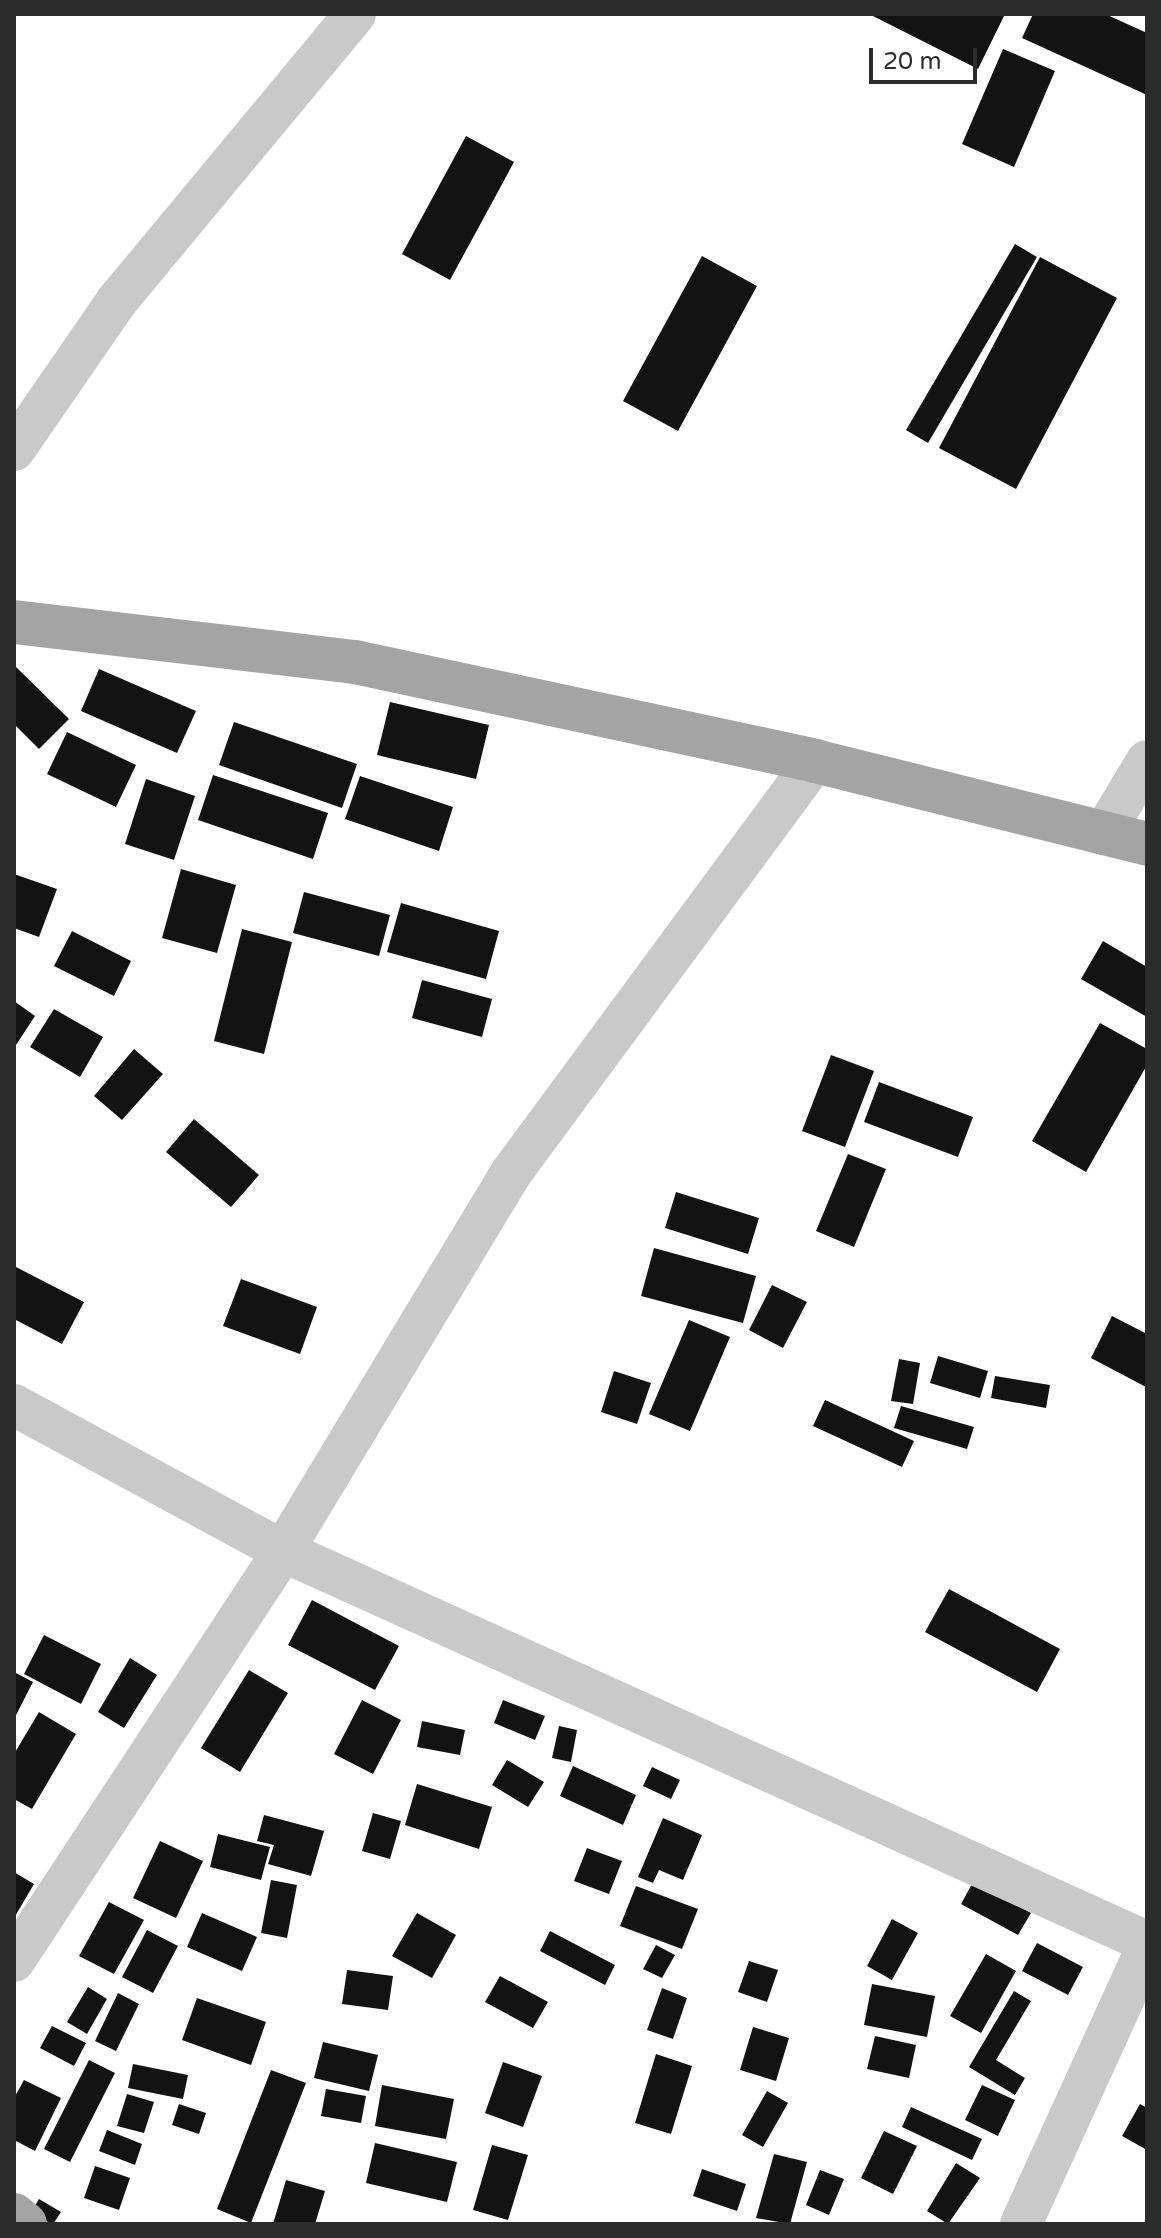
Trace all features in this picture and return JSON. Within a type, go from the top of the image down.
[{"type":"main road","points":[[14,622],[355,662],[815,761],[1147,844]]},
{"type":"main road","points":[[14,2215],[25,2224]]},
{"type":"street","points":[[14,450],[116,302],[355,14]]},
{"type":"street","points":[[14,1961],[283,1551],[511,1173],[815,761]]},
{"type":"street","points":[[1103,834],[1147,761]]},
{"type":"street","points":[[14,1405],[283,1551],[1147,1942]]},
{"type":"street","points":[[1021,2224],[1147,1948]]},
{"type":"building","points":[[869,14],[1005,14],[978,69]]},
{"type":"building","points":[[1033,14],[1105,14],[1147,33],[1147,95],[1022,38]]},
{"type":"building","points":[[1003,49],[1055,71],[1014,167],[962,144]]},
{"type":"building","points":[[466,136],[514,162],[450,280],[402,254]]},
{"type":"building","points":[[1015,244],[1037,257],[928,443],[906,430]]},
{"type":"building","points":[[702,256],[757,286],[678,431],[623,401]]},
{"type":"building","points":[[1040,257],[1117,298],[1016,489],[939,448]]},
{"type":"building","points":[[14,665],[69,719],[39,749],[14,724]]},
{"type":"building","points":[[99,669],[196,711],[177,753],[81,711]]},
{"type":"building","points":[[390,702],[489,725],[476,779],[377,755]]},
{"type":"building","points":[[234,722],[357,764],[342,808],[219,765]]},
{"type":"building","points":[[67,732],[136,765],[116,807],[47,774]]},
{"type":"building","points":[[213,775],[328,813],[313,859],[198,820]]},
{"type":"building","points":[[360,776],[453,807],[439,851],[345,819]]},
{"type":"building","points":[[146,779],[195,796],[174,860],[125,844]]},
{"type":"building","points":[[181,869],[236,885],[217,953],[162,938]]},
{"type":"building","points":[[14,874],[57,889],[39,937],[14,928]]},
{"type":"building","points":[[304,892],[390,915],[379,956],[293,933]]},
{"type":"building","points":[[401,903],[499,931],[486,979],[387,952]]},
{"type":"building","points":[[242,929],[292,942],[264,1054],[214,1041]]},
{"type":"building","points":[[72,931],[131,961],[114,996],[54,966]]},
{"type":"building","points":[[1103,941],[1147,967],[1147,1017],[1081,979]]},
{"type":"building","points":[[422,980],[492,999],[482,1037],[412,1018]]},
{"type":"building","points":[[14,1001],[35,1016],[16,1045],[14,1044]]},
{"type":"building","points":[[54,1009],[103,1037],[80,1077],[30,1047]]},
{"type":"building","points":[[1100,1023],[1147,1049],[1147,1065],[1086,1172],[1032,1141]]},
{"type":"building","points":[[134,1049],[163,1074],[122,1120],[94,1096]]},
{"type":"building","points":[[831,1055],[874,1071],[845,1147],[802,1131]]},
{"type":"building","points":[[879,1082],[973,1117],[958,1157],[864,1122]]},
{"type":"building","points":[[194,1119],[259,1175],[231,1207],[166,1152]]},
{"type":"building","points":[[848,1154],[886,1169],[854,1247],[816,1231]]},
{"type":"building","points":[[676,1192],[759,1218],[748,1254],[665,1228]]},
{"type":"building","points":[[654,1248],[756,1276],[743,1323],[641,1296]]},
{"type":"building","points":[[14,1266],[84,1302],[62,1344],[14,1319]]},
{"type":"building","points":[[241,1279],[317,1307],[300,1354],[223,1326]]},
{"type":"building","points":[[772,1285],[807,1302],[783,1348],[749,1330]]},
{"type":"building","points":[[1112,1316],[1147,1334],[1146,1387],[1091,1358]]},
{"type":"building","points":[[689,1320],[730,1337],[690,1431],[649,1414]]},
{"type":"building","points":[[938,1356],[988,1371],[980,1398],[930,1383]]},
{"type":"building","points":[[899,1359],[920,1363],[913,1404],[891,1401]]},
{"type":"building","points":[[614,1371],[651,1383],[637,1424],[601,1412]]},
{"type":"building","points":[[995,1376],[1050,1385],[1046,1408],[991,1398]]},
{"type":"building","points":[[825,1400],[914,1441],[902,1467],[813,1426]]},
{"type":"building","points":[[901,1406],[974,1427],[967,1449],[894,1428]]},
{"type":"building","points":[[949,1589],[1060,1649],[1037,1692],[925,1632]]},
{"type":"building","points":[[312,1600],[399,1646],[375,1690],[288,1645]]},
{"type":"building","points":[[44,1635],[101,1664],[81,1704],[24,1674]]},
{"type":"building","points":[[130,1658],[157,1675],[124,1728],[98,1712]]},
{"type":"building","points":[[249,1670],[288,1693],[240,1772],[201,1748]]},
{"type":"building","points":[[14,1672],[33,1682],[14,1719]]},
{"type":"building","points":[[362,1700],[401,1720],[373,1774],[334,1754]]},
{"type":"building","points":[[503,1700],[545,1716],[535,1740],[494,1723]]},
{"type":"building","points":[[39,1712],[76,1734],[32,1809],[14,1799],[14,1754]]},
{"type":"building","points":[[422,1721],[465,1730],[460,1755],[417,1747]]},
{"type":"building","points":[[559,1726],[577,1730],[571,1762],[552,1758]]},
{"type":"building","points":[[507,1760],[544,1782],[528,1807],[492,1785]]},
{"type":"building","points":[[573,1766],[636,1795],[623,1825],[560,1796]]},
{"type":"building","points":[[652,1767],[680,1780],[671,1799],[643,1786]]},
{"type":"building","points":[[417,1784],[492,1807],[479,1849],[405,1825]]},
{"type":"building","points":[[373,1813],[401,1821],[390,1859],[362,1851]]},
{"type":"building","points":[[264,1815],[324,1831],[311,1876],[268,1864],[274,1845],[257,1841]]},
{"type":"building","points":[[663,1818],[702,1835],[683,1880],[659,1870],[653,1883],[638,1877]]},
{"type":"building","points":[[218,1834],[270,1847],[261,1880],[210,1867]]},
{"type":"building","points":[[160,1841],[203,1861],[176,1918],[133,1898]]},
{"type":"building","points":[[587,1848],[622,1861],[609,1894],[574,1881]]},
{"type":"building","points":[[14,1872],[34,1884],[14,1918]]},
{"type":"building","points":[[271,1880],[297,1885],[287,1938],[261,1933]]},
{"type":"building","points":[[973,1882],[1031,1913],[1018,1935],[961,1904]]},
{"type":"building","points":[[636,1886],[698,1909],[682,1949],[620,1926]]},
{"type":"building","points":[[109,1902],[144,1920],[114,1974],[79,1956]]},
{"type":"building","points":[[202,1913],[257,1937],[242,1971],[187,1947]]},
{"type":"building","points":[[417,1913],[456,1935],[432,1978],[392,1956]]},
{"type":"building","points":[[892,1919],[918,1933],[892,1980],[867,1966]]},
{"type":"building","points":[[147,1930],[178,1946],[153,1993],[122,1977]]},
{"type":"building","points":[[550,1931],[615,1965],[605,1985],[540,1951]]},
{"type":"building","points":[[1037,1943],[1083,1967],[1068,1995],[1022,1971]]},
{"type":"building","points":[[656,1945],[675,1955],[662,1978],[643,1969]]},
{"type":"building","points":[[986,1954],[1016,1971],[981,2033],[950,2016]]},
{"type":"building","points":[[749,1961],[778,1970],[767,2002],[738,1992]]},
{"type":"building","points":[[347,1970],[393,1976],[388,2010],[342,2004]]},
{"type":"building","points":[[500,1976],[548,2002],[533,2028],[485,2002]]},
{"type":"building","points":[[872,1984],[935,1996],[927,2037],[864,2025]]},
{"type":"building","points":[[88,1987],[107,1999],[87,2034],[67,2022]]},
{"type":"building","points":[[662,1988],[687,1998],[673,2039],[647,2030]]},
{"type":"building","points":[[1014,1991],[1031,2001],[996,2060],[1025,2078],[1015,2095],[969,2067]]},
{"type":"building","points":[[118,1993],[139,2004],[116,2051],[95,2041]]},
{"type":"building","points":[[197,1998],[266,2022],[251,2065],[182,2040]]},
{"type":"building","points":[[52,2026],[86,2043],[74,2066],[40,2048]]},
{"type":"building","points":[[753,2027],[789,2038],[776,2081],[740,2070]]},
{"type":"building","points":[[875,2036],[916,2045],[909,2078],[867,2069]]},
{"type":"building","points":[[323,2042],[378,2055],[369,2091],[314,2078]]},
{"type":"building","points":[[656,2054],[692,2066],[671,2134],[635,2123]]},
{"type":"building","points":[[89,2060],[115,2073],[70,2162],[44,2149]]},
{"type":"building","points":[[503,2062],[542,2076],[523,2127],[485,2113]]},
{"type":"building","points":[[133,2064],[188,2075],[183,2099],[128,2088]]},
{"type":"building","points":[[271,2070],[306,2083],[251,2223],[217,2209]]},
{"type":"building","points":[[24,2080],[61,2098],[35,2151],[14,2140],[14,2098]]},
{"type":"building","points":[[382,2085],[454,2099],[446,2139],[375,2126]]},
{"type":"building","points":[[982,2085],[1015,2100],[998,2136],[965,2120]]},
{"type":"building","points":[[326,2089],[366,2096],[361,2123],[321,2116]]},
{"type":"building","points":[[767,2091],[788,2103],[763,2147],[742,2135]]},
{"type":"building","points":[[127,2094],[154,2102],[144,2133],[117,2126]]},
{"type":"building","points":[[179,2104],[206,2113],[199,2134],[172,2125]]},
{"type":"building","points":[[1140,2104],[1147,2108],[1147,2150],[1122,2136]]},
{"type":"building","points":[[911,2107],[982,2139],[972,2160],[902,2127]]},
{"type":"building","points":[[107,2130],[142,2144],[135,2165],[99,2151]]},
{"type":"building","points":[[884,2131],[917,2146],[893,2194],[861,2178]]},
{"type":"building","points":[[375,2143],[457,2162],[447,2202],[366,2183]]},
{"type":"building","points":[[492,2145],[528,2155],[508,2220],[473,2210]]},
{"type":"building","points":[[774,2154],[807,2162],[790,2224],[756,2218]]},
{"type":"building","points":[[956,2163],[980,2178],[948,2224],[927,2211]]},
{"type":"building","points":[[95,2166],[130,2178],[119,2210],[84,2198]]},
{"type":"building","points":[[702,2169],[746,2184],[737,2211],[693,2196]]},
{"type":"building","points":[[820,2170],[844,2179],[829,2215],[806,2205]]},
{"type":"building","points":[[286,2180],[325,2191],[315,2224],[273,2224]]},
{"type":"building","points":[[39,2199],[61,2212],[53,2224],[30,2214]]}]
